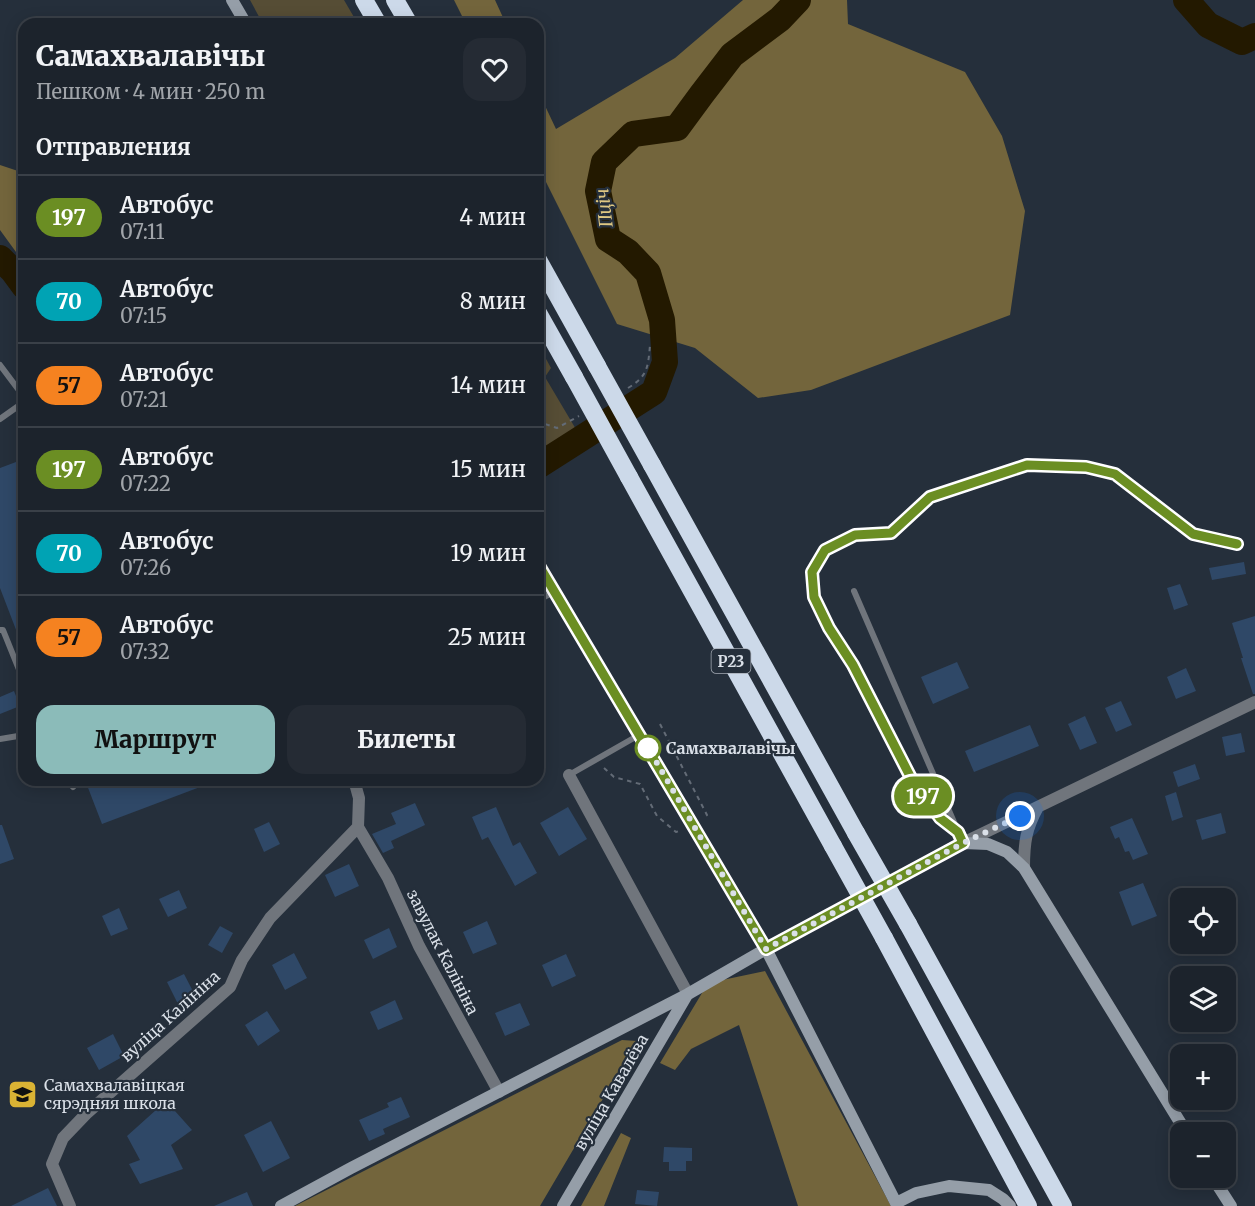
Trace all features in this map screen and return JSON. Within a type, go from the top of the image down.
[{"type":"highway","points":[[364,0],[374,18]]},
{"type":"highway","points":[[395,0],[406,18]]},
{"type":"highway","name":"Р23","points":[[544,271],[908,924],[1062,1206]]},
{"type":"highway","name":"Р23","points":[[544,324],[884,938],[1028,1206]]},
{"type":"street","points":[[232,0],[242,18]]},
{"type":"street","points":[[544,574],[766,949],[897,1204],[916,1193],[949,1186],[989,1190],[1004,1199],[1010,1206]]},
{"type":"street","points":[[281,1206],[688,994],[961,837],[1038,807],[1255,702]]},
{"type":"street","points":[[569,775],[688,994]]},
{"type":"street","points":[[356,786],[359,798],[358,827]]},
{"type":"street","points":[[1024,868],[1024,845],[1030,821],[1038,807]]},
{"type":"street","name":"завулак Калініна","points":[[358,827],[388,878],[419,946],[499,1092]]},
{"type":"street","name":"вуліца Калініна","points":[[70,1206],[52,1164],[63,1138],[86,1114],[230,987],[242,960],[270,918],[358,827]]},
{"type":"street","points":[[961,837],[1007,852],[1024,868],[1180,1122]]},
{"type":"street","name":"вуліца Кавалёва","points":[[563,1206],[688,994]]},
{"type":"street","points":[[1219,1188],[1231,1206]]},
{"type":"lane","points":[[0,365],[18,389]]},
{"type":"lane","points":[[0,419],[18,406]]},
{"type":"lane","points":[[961,837],[940,818],[911,778],[853,665],[829,628],[814,597],[812,572],[825,550],[855,535],[891,533],[930,497],[1027,465],[1086,467],[1115,474],[1193,534],[1237,544]]},
{"type":"lane","points":[[854,591],[961,837]]},
{"type":"lane","points":[[544,597],[554,592]]},
{"type":"lane","points":[[0,630],[3,630],[18,667]]},
{"type":"lane","points":[[569,775],[640,735]]},
{"type":"lane","points":[[0,739],[18,736]]},
{"type":"shaded area","points":[[250,0],[344,0],[354,18],[260,18]]},
{"type":"shaded area","points":[[454,0],[495,0],[503,18],[463,18]]},
{"type":"shaded area","points":[[743,0],[847,0],[848,24],[965,72],[1002,136],[1025,211],[1010,315],[811,390],[758,398],[695,348],[617,324],[544,178],[544,104],[556,129],[675,58]]},
{"type":"shaded area","points":[[0,165],[18,171],[18,255],[0,230]]},
{"type":"shaded area","points":[[544,355],[551,368],[545,377],[577,431],[544,454]]},
{"type":"shaded area","points":[[765,971],[891,1206],[798,1206],[739,1025],[691,1049],[675,1070],[660,1063],[708,983]]},
{"type":"shaded area","points":[[622,1040],[637,1041],[540,1206],[295,1206]]},
{"type":"shaded area","points":[[621,1133],[631,1138],[604,1206],[581,1206]]},
{"type":"building","points":[[18,461],[18,635],[0,588],[0,468]]},
{"type":"building","points":[[1244,562],[1246,574],[1212,580],[1209,568]]},
{"type":"building","points":[[1180,584],[1188,605],[1174,610],[1167,588]]},
{"type":"building","points":[[1255,616],[1255,694],[1253,694],[1232,623]]},
{"type":"building","points":[[957,662],[969,688],[933,704],[921,677]]},
{"type":"building","points":[[1186,668],[1196,691],[1176,699],[1167,677]]},
{"type":"building","points":[[14,691],[18,707],[0,714],[0,697]]},
{"type":"building","points":[[1121,701],[1132,725],[1116,732],[1105,708]]},
{"type":"building","points":[[1085,716],[1097,743],[1080,750],[1068,724]]},
{"type":"building","points":[[1030,725],[1039,746],[974,772],[965,751]]},
{"type":"building","points":[[1241,733],[1245,752],[1226,756],[1222,737]]},
{"type":"building","points":[[1195,764],[1200,779],[1178,787],[1173,772]]},
{"type":"building","points":[[87,786],[203,786],[102,824]]},
{"type":"building","points":[[1176,792],[1183,817],[1172,821],[1165,796]]},
{"type":"building","points":[[415,803],[425,825],[391,841],[394,848],[383,853],[372,834],[396,824],[391,813]]},
{"type":"building","points":[[496,807],[513,846],[520,842],[537,873],[515,886],[488,837],[482,840],[472,817]]},
{"type":"building","points":[[568,807],[587,839],[559,856],[540,823]]},
{"type":"building","points":[[1221,813],[1226,833],[1202,840],[1196,820]]},
{"type":"building","points":[[1132,818],[1148,854],[1133,860],[1129,851],[1125,852],[1119,837],[1115,839],[1110,827]]},
{"type":"building","points":[[269,822],[280,844],[264,852],[254,829]]},
{"type":"building","points":[[0,825],[2,825],[14,859],[0,864]]},
{"type":"building","points":[[349,864],[359,886],[335,897],[325,875]]},
{"type":"building","points":[[1143,883],[1157,916],[1132,926],[1119,892]]},
{"type":"building","points":[[179,890],[187,908],[168,917],[159,899]]},
{"type":"building","points":[[119,908],[128,929],[111,936],[102,916]]},
{"type":"building","points":[[487,921],[497,944],[473,954],[463,932]]},
{"type":"building","points":[[220,926],[233,933],[222,953],[208,945]]},
{"type":"building","points":[[389,928],[397,947],[373,959],[364,940]]},
{"type":"building","points":[[294,953],[307,978],[285,990],[272,965]]},
{"type":"building","points":[[566,954],[576,976],[552,987],[542,965]]},
{"type":"building","points":[[184,974],[197,999],[180,1008],[167,982]]},
{"type":"building","points":[[395,1000],[403,1019],[378,1030],[370,1012]]},
{"type":"building","points":[[520,1003],[530,1025],[505,1036],[495,1013]]},
{"type":"building","points":[[267,1011],[280,1031],[258,1046],[245,1025]]},
{"type":"building","points":[[113,1034],[124,1056],[99,1070],[87,1048]]},
{"type":"building","points":[[401,1097],[410,1117],[383,1129],[385,1134],[369,1141],[359,1120],[389,1107],[387,1103]]},
{"type":"building","points":[[166,1101],[192,1130],[171,1145],[183,1169],[140,1184],[129,1164],[140,1160],[127,1136]]},
{"type":"building","points":[[271,1121],[290,1158],[263,1172],[244,1135]]},
{"type":"building","points":[[664,1147],[692,1148],[692,1161],[686,1161],[686,1171],[669,1171],[669,1162],[663,1162]]},
{"type":"building","points":[[48,1188],[57,1206],[11,1206]]},
{"type":"building","points":[[637,1190],[659,1192],[657,1206],[635,1204]]},
{"type":"building","points":[[247,1192],[253,1206],[214,1206]]},
{"type":"waterway","name":"Пціч","points":[[544,462],[654,392],[665,362],[662,320],[648,273],[628,252],[608,239],[598,191],[604,162],[633,134],[677,128],[732,55],[780,19],[798,0]]},
{"type":"waterway","name":"Пціч","points":[[1186,0],[1208,25],[1242,42],[1255,36]]},
{"type":"waterway","name":"Пціч","points":[[0,258],[18,278]]},
{"type":"bus line","name":"197","points":[[544,574],[766,949],[963,843],[958,832],[940,818],[911,778],[853,665],[829,628],[814,597],[812,572],[825,550],[855,535],[891,533],[930,497],[1027,465],[1086,467],[1115,474],[1193,534],[1237,544]]},
{"type":"place","name":"Самахвалавічы","points":[[648,748]]},
{"type":"place","name":"Самахвалавіцкая сярэдняя школа","points":[[23,1094]]},
{"type":"route","points":[[648,748],[647,746],[766,949],[963,843],[1020,816]]}]
